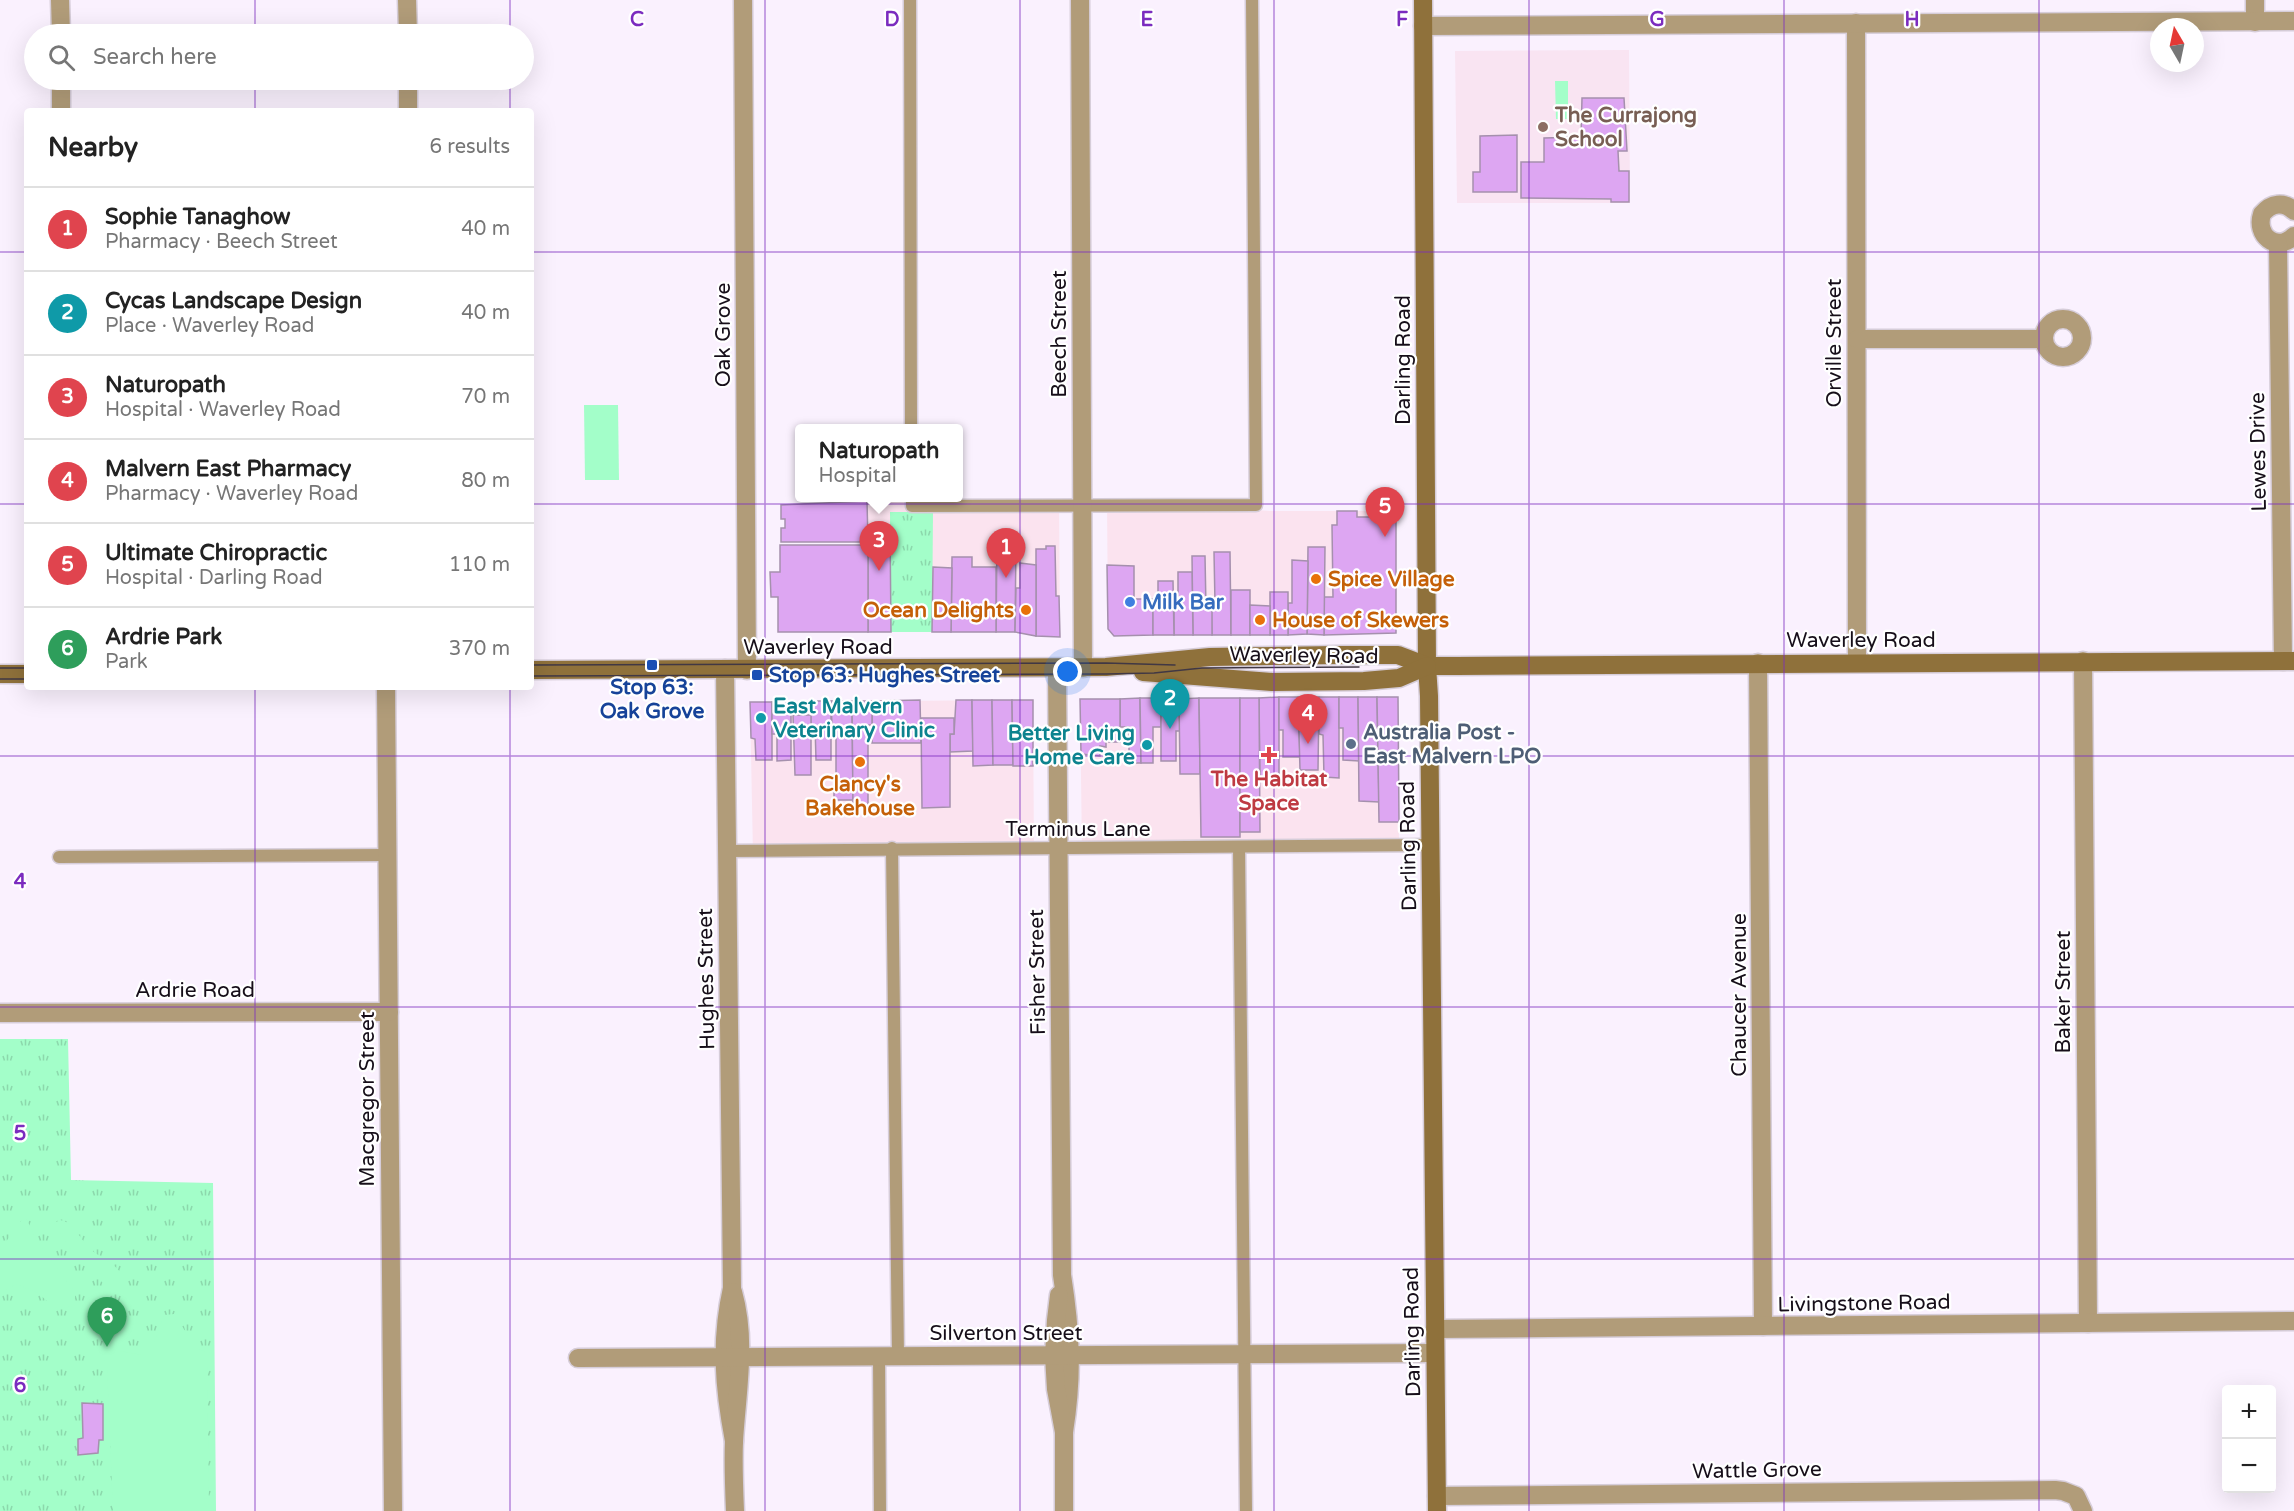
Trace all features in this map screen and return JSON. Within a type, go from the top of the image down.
[{"type":"main road","name":"Darling Road","points":[[1423,0],[1429,628],[1427,666],[1437,1504]]},
{"type":"main road","name":"Waverley Road","points":[[534,670],[1083,668],[1210,657],[1337,655],[1398,655],[1427,666],[2288,661]]},
{"type":"main road","name":"Waverley Road","points":[[1106,667],[1178,675],[1283,681],[1364,681],[1399,678],[1427,666]]},
{"type":"main road","points":[[0,674],[24,674]]},
{"type":"street","points":[[60,0],[61,24]]},
{"type":"street","points":[[407,0],[408,24]]},
{"type":"street","name":"Oak Grove","points":[[743,0],[747,670]]},
{"type":"street","name":"Beech Street","points":[[1080,0],[1083,668]]},
{"type":"street","points":[[2255,0],[2255,22]]},
{"type":"street","points":[[1423,26],[2294,21]]},
{"type":"street","name":"Orville Street","points":[[1856,23],[1857,663]]},
{"type":"street","points":[[61,90],[61,108]]},
{"type":"street","points":[[408,90],[408,108]]},
{"type":"street","name":"Lewes Drive","points":[[2288,661],[2286,240],[2266,238],[2260,226],[2262,214],[2272,205],[2285,205],[2294,211]]},
{"type":"street","points":[[1857,339],[2043,339]]},
{"type":"street","name":"Baker Street","points":[[2083,661],[2088,1323]]},
{"type":"street","name":"Chaucer Avenue","points":[[1758,663],[1763,1326]]},
{"type":"street","name":"Fisher Street","points":[[1057,668],[1062,1275],[1069,1320],[1063,1356],[1070,1392],[1064,1432],[1064,1511]]},
{"type":"street","name":"Hughes Street","points":[[725,669],[732,1288],[738,1309],[732,1357],[735,1511]]},
{"type":"street","name":"Macgregor Street","points":[[386,690],[393,1511]]},
{"type":"street","name":"Ardrie Road","points":[[0,1013],[389,1012]]},
{"type":"street","name":"Livingstone Road","points":[[1435,1329],[2294,1321]]},
{"type":"street","name":"Silverton Street","points":[[578,1358],[1435,1353]]},
{"type":"street","name":"Wattle Grove","points":[[1437,1504],[1776,1502],[2055,1490],[2063,1491],[2080,1503]]},
{"type":"lane","points":[[910,0],[911,424]]},
{"type":"lane","points":[[912,502],[912,506],[1256,505],[1252,0]]},
{"type":"lane","name":"Terminus Lane","points":[[726,851],[1430,845]]},
{"type":"lane","points":[[1239,847],[1246,1511]]},
{"type":"lane","points":[[892,848],[898,1356]]},
{"type":"lane","points":[[59,856],[388,855]]},
{"type":"lane","points":[[879,1356],[880,1511]]},
{"type":"shaded area","name":"The Currajong School","points":[[1629,50],[1630,203],[1457,203],[1455,51]]},
{"type":"shaded area","points":[[1059,499],[1060,637],[1015,632],[778,632],[778,597],[868,596],[867,502],[963,502],[963,500]]},
{"type":"shaded area","points":[[1107,499],[1270,511],[1396,511],[1396,633],[1114,636],[1108,629]]},
{"type":"shaded area","points":[[1398,697],[1399,851],[1082,853],[1080,699]]},
{"type":"shaded area","points":[[1033,700],[1034,854],[753,855],[750,702]]},
{"type":"green space","points":[[1555,81],[1568,81],[1568,119],[1556,119]]},
{"type":"green space","points":[[584,405],[618,405],[619,480],[585,480]]},
{"type":"green space","points":[[890,512],[933,512],[932,632],[891,632]]},
{"type":"green space","points":[[0,1039],[68,1039],[71,1180],[213,1183],[216,1511],[0,1511]]},
{"type":"green space","points":[[25,1215],[36,1240],[75,1292],[75,1305],[57,1310],[38,1293],[16,1284],[0,1293],[0,1250]]},
{"type":"green space","points":[[60,1220],[70,1225],[89,1248],[120,1272],[113,1281],[104,1284],[76,1258],[54,1223]]},
{"type":"green space","points":[[174,1314],[197,1349],[213,1354],[212,1359],[208,1362],[106,1362],[101,1359],[106,1344],[120,1351],[142,1355],[154,1343],[164,1315]]},
{"type":"green space","points":[[107,1365],[207,1365],[209,1511],[113,1511]]},
{"type":"building","points":[[1582,98],[1624,98],[1627,151],[1618,151],[1619,171],[1629,171],[1629,202],[1611,202],[1611,199],[1521,198],[1521,162],[1544,162],[1544,138],[1581,137]]},
{"type":"building","points":[[1517,135],[1517,192],[1473,192],[1473,172],[1480,172],[1480,136]]},
{"type":"building","points":[[867,502],[868,542],[781,542],[781,528],[785,528],[785,519],[781,519],[781,505]]},
{"type":"building","points":[[1337,511],[1357,511],[1357,517],[1372,517],[1371,511],[1396,511],[1396,633],[1324,635],[1324,597],[1333,597],[1332,525],[1337,525]]},
{"type":"building","points":[[890,526],[891,632],[868,632],[868,531]]},
{"type":"building","points":[[997,542],[1016,542],[1015,632],[996,632]]},
{"type":"building","points":[[780,545],[868,545],[868,632],[778,632],[778,597],[771,597],[770,572],[780,572]]},
{"type":"building","points":[[1046,546],[1055,546],[1060,637],[1036,636],[1036,549],[1046,549]]},
{"type":"building","name":"Spice Village","points":[[1308,547],[1325,547],[1324,635],[1307,634]]},
{"type":"building","points":[[1214,552],[1230,552],[1231,635],[1212,635],[1211,604],[1215,604]]},
{"type":"building","points":[[1192,556],[1205,556],[1206,607],[1212,607],[1212,635],[1193,635]]},
{"type":"building","points":[[952,557],[972,557],[972,567],[996,567],[996,632],[951,632]]},
{"type":"building","points":[[1292,560],[1308,561],[1307,634],[1288,635],[1288,603],[1292,603]]},
{"type":"building","name":"Ocean Delights","points":[[1020,563],[1036,565],[1036,636],[1015,632],[1016,588],[1020,588]]},
{"type":"building","name":"Milk Bar","points":[[1107,565],[1134,566],[1134,599],[1153,599],[1153,635],[1114,636],[1108,629]]},
{"type":"building","points":[[933,567],[952,568],[951,632],[932,632]]},
{"type":"building","points":[[1178,572],[1192,572],[1193,635],[1174,635],[1174,608],[1178,607]]},
{"type":"building","points":[[1158,581],[1173,581],[1174,635],[1153,635],[1153,605],[1158,605]]},
{"type":"building","points":[[1231,590],[1250,590],[1250,635],[1231,635]]},
{"type":"building","points":[[1270,592],[1288,592],[1288,635],[1270,635]]},
{"type":"building","name":"House of Skewers","points":[[1250,605],[1270,606],[1270,635],[1250,635]]},
{"type":"building","name":"The Habitat Space","points":[[1279,697],[1279,780],[1260,780],[1259,698]]},
{"type":"building","points":[[1279,697],[1298,697],[1300,757],[1283,757],[1283,730],[1279,730]]},
{"type":"building","points":[[1298,697],[1319,697],[1318,770],[1300,770]]},
{"type":"building","points":[[1319,697],[1339,697],[1339,778],[1324,777],[1323,735],[1319,734]]},
{"type":"building","name":"Australia Post - East Malvern LPO","points":[[1339,697],[1358,697],[1359,761],[1343,760],[1343,728],[1339,728]]},
{"type":"building","points":[[1358,697],[1377,697],[1379,802],[1359,801]]},
{"type":"building","points":[[1377,697],[1398,697],[1399,822],[1379,822]]},
{"type":"building","points":[[1140,698],[1141,763],[1129,763],[1129,727],[1120,727],[1120,699]]},
{"type":"building","name":"Better Living Home Care","points":[[1140,698],[1161,698],[1161,727],[1153,727],[1153,763],[1141,763]]},
{"type":"building","points":[[1161,698],[1179,699],[1180,731],[1176,731],[1176,761],[1161,761]]},
{"type":"building","points":[[1199,698],[1200,774],[1180,774],[1179,699]]},
{"type":"building","points":[[1199,698],[1240,698],[1240,837],[1201,837]]},
{"type":"building","points":[[1240,698],[1259,698],[1260,832],[1240,832]]},
{"type":"building","points":[[1080,699],[1120,699],[1120,742],[1109,742],[1109,727],[1106,727],[1106,747],[1100,746],[1100,756],[1081,754]]},
{"type":"building","points":[[920,700],[921,743],[872,743],[872,701]]},
{"type":"building","points":[[956,700],[972,700],[973,751],[950,752],[950,734],[954,734]]},
{"type":"building","points":[[972,700],[992,700],[993,765],[973,766]]},
{"type":"building","points":[[992,700],[1012,700],[1013,765],[993,765]]},
{"type":"building","points":[[1012,700],[1033,700],[1033,766],[1013,766]]},
{"type":"building","points":[[810,701],[831,701],[831,760],[816,760],[815,725],[811,725]]},
{"type":"building","points":[[831,701],[852,701],[853,800],[834,800],[836,726],[832,726]]},
{"type":"building","name":"Clancy's Bakehouse","points":[[852,701],[872,701],[872,725],[868,725],[868,806],[853,806]]},
{"type":"building","name":"East Malvern Veterinary Clinic","points":[[750,702],[772,702],[772,760],[756,760],[755,739],[751,738]]},
{"type":"building","points":[[772,702],[791,702],[791,760],[777,761],[777,734],[772,734]]},
{"type":"building","points":[[793,715],[811,715],[811,775],[795,775]]},
{"type":"building","points":[[921,718],[954,718],[954,734],[950,734],[950,807],[922,808]]},
{"type":"building","points":[[82,1403],[103,1404],[103,1440],[99,1440],[98,1453],[78,1455],[78,1439],[83,1438]]},
{"type":"tram line","points":[[534,665],[1106,663],[1175,665]]},
{"type":"tram line","points":[[534,676],[1106,674],[1154,673],[1202,668],[1359,667]]},
{"type":"tram line","points":[[0,668],[24,668]]},
{"type":"tram line","points":[[0,679],[24,679]]},
{"type":"place","name":"The Currajong School","points":[[1543,127]]},
{"type":"place","name":"Ultimate Chiropractic","points":[[1385,537]]},
{"type":"place","name":"Naturopath","points":[[879,571]]},
{"type":"place","name":"Sophie Tanaghow","points":[[1006,578]]},
{"type":"place","name":"Spice Village","points":[[1316,579]]},
{"type":"place","name":"Milk Bar","points":[[1130,602]]},
{"type":"place","name":"Ocean Delights","points":[[1026,610]]},
{"type":"place","name":"House of Skewers","points":[[1260,620]]},
{"type":"place","name":"Stop 63: Oak Grove","points":[[652,665]]},
{"type":"place","name":"Stop 63: Hughes Street","points":[[757,675]]},
{"type":"place","name":"East Malvern Veterinary Clinic","points":[[761,718]]},
{"type":"place","name":"Cycas Landscape Design","points":[[1170,729]]},
{"type":"place","name":"Malvern East Pharmacy","points":[[1308,744]]},
{"type":"place","name":"Australia Post - East Malvern LPO","points":[[1351,744]]},
{"type":"place","name":"Better Living Home Care","points":[[1147,745]]},
{"type":"place","name":"The Habitat Space","points":[[1269,755]]},
{"type":"place","name":"Clancy's Bakehouse","points":[[860,762]]},
{"type":"place","name":"Ardrie Park","points":[[107,1347]]}]
